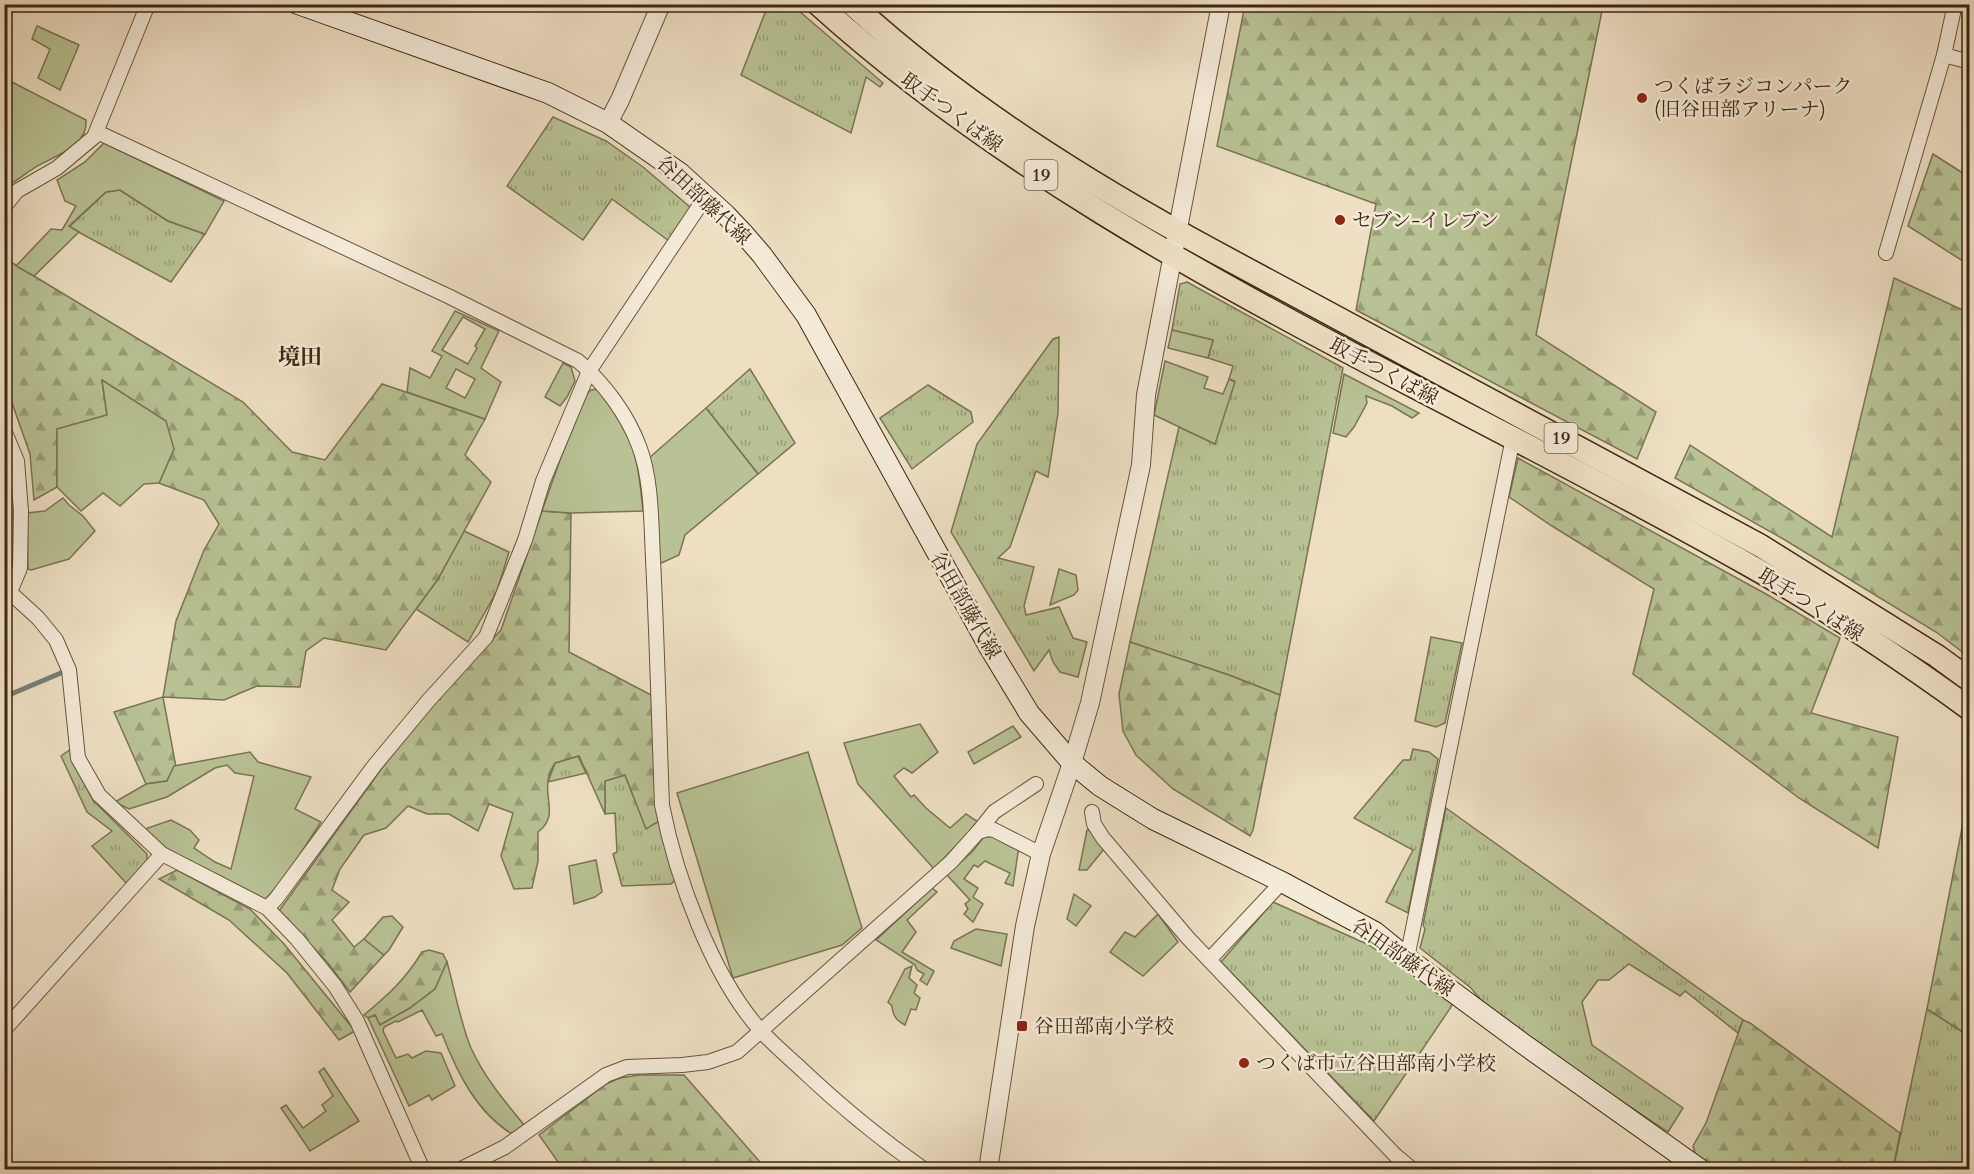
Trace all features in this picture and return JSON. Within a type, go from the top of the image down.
[{"type":"main road","name":"谷田部藤代線","points":[[298,4],[537,89],[608,123],[652,152],[706,196],[762,255],[806,315],[993,654],[1029,713],[1072,763],[1100,786],[1154,819],[1282,882],[1375,932],[1522,1043],[1701,1170]]},
{"type":"main road","name":"取手つくば線","points":[[818,4],[905,79],[991,142],[1104,216],[1173,257],[1343,350],[1750,566],[1851,628],[1970,709]]},
{"type":"main road","name":"取手つくば線","points":[[852,4],[925,67],[1053,158],[1178,232],[1761,546],[1937,656],[1970,680]]},
{"type":"street","points":[[4,207],[17,191],[57,168],[94,137],[148,4]]},
{"type":"street","points":[[608,123],[661,4]]},
{"type":"street","points":[[988,1170],[1025,926],[1041,854],[1072,763],[1089,703],[1141,465],[1146,395],[1221,4]]},
{"type":"street","points":[[1886,253],[1944,55],[1955,4]]},
{"type":"street","points":[[1944,55],[1970,62]]},
{"type":"street","points":[[97,132],[448,296],[578,361],[589,370],[630,426],[640,447],[645,467],[655,602],[662,805],[689,900],[715,959],[735,995],[761,1032],[840,1105],[925,1170]]},
{"type":"street","points":[[267,908],[288,883],[379,758],[486,637],[525,540],[543,481],[589,370],[706,196]]},
{"type":"street","points":[[4,430],[17,461],[21,511],[20,568],[7,589],[38,618],[56,640],[69,670],[78,758],[89,781],[99,795],[162,854],[267,908],[297,939],[335,986],[355,1018],[423,1170]]},
{"type":"street","points":[[1407,958],[1512,438]]},
{"type":"street","points":[[459,1170],[505,1147],[606,1075],[627,1067],[708,1062],[737,1052],[951,862],[994,812],[1036,784]]},
{"type":"street","points":[[1092,812],[1094,824],[1103,838],[1174,923],[1396,1156],[1413,1170]]},
{"type":"street","points":[[978,832],[994,830],[1041,854]]},
{"type":"street","points":[[4,1030],[162,854]]},
{"type":"street","points":[[1209,960],[1282,882]]},
{"type":"green space","points":[[1600,4],[1603,6],[1536,335],[1656,412],[1637,459],[1356,310],[1376,204],[1217,146],[1245,5]]},
{"type":"green space","points":[[768,5],[792,5],[883,83],[880,87],[866,77],[851,133],[741,75]]},
{"type":"green space","points":[[37,26],[79,45],[60,90],[38,78],[50,49],[32,39]]},
{"type":"green space","points":[[4,78],[86,120],[81,138],[68,150],[7,186],[4,184]]},
{"type":"green space","points":[[553,117],[606,141],[643,167],[691,208],[669,241],[612,199],[583,240],[507,186]]},
{"type":"green space","points":[[104,143],[224,201],[205,234],[168,221],[120,190],[106,192],[69,226],[79,232],[34,276],[16,266],[51,229],[62,230],[76,206],[65,201],[57,180],[85,162]]},
{"type":"green space","points":[[1933,154],[1969,177],[1969,265],[1908,226]]},
{"type":"green space","points":[[120,190],[168,221],[205,234],[171,282],[69,227],[106,192]]},
{"type":"green space","points":[[4,258],[243,402],[292,452],[325,460],[382,384],[485,419],[465,455],[491,482],[438,579],[386,650],[324,638],[306,651],[300,687],[257,686],[224,700],[163,697],[176,621],[204,550],[219,524],[204,500],[159,483],[174,449],[102,381],[107,415],[57,429],[57,487],[34,500],[30,454],[5,383]]},
{"type":"green space","points":[[1894,278],[1969,313],[1969,657],[1936,632],[1785,540],[1675,478],[1690,445],[1832,537]]},
{"type":"green space","points":[[1187,282],[1343,368],[1280,695],[1229,675],[1130,642],[1179,427],[1215,444],[1234,381],[1229,379],[1233,366],[1208,358],[1213,340],[1172,330],[1180,284]]},
{"type":"green space","points":[[455,311],[499,331],[481,368],[501,382],[485,419],[407,392],[410,368],[430,378],[442,356],[432,351]],"holes":[[[463,317],[485,329],[468,364],[442,350]],[[456,369],[475,379],[465,398],[446,388]]]},
{"type":"green space","points":[[1172,330],[1213,340],[1208,358],[1168,348]]},
{"type":"green space","points":[[1059,337],[1058,413],[1048,477],[1036,471],[1010,547],[998,558],[1034,567],[1024,606],[1026,615],[1059,607],[1073,638],[1087,642],[1078,677],[1060,672],[1049,650],[1034,671],[951,532],[977,444],[1053,339]]},
{"type":"green space","points":[[1165,361],[1208,377],[1204,388],[1223,394],[1229,379],[1235,382],[1215,444],[1154,415]]},
{"type":"green space","points":[[563,363],[571,367],[575,381],[560,406],[545,397]]},
{"type":"green space","points":[[750,369],[795,443],[758,474],[706,408]]},
{"type":"green space","points":[[1344,374],[1419,413],[1412,418],[1392,406],[1366,396],[1367,403],[1346,437],[1333,433]]},
{"type":"green space","points":[[102,380],[166,421],[174,449],[159,483],[144,484],[120,506],[103,493],[81,511],[57,487],[57,429],[107,415]]},
{"type":"green space","points":[[928,385],[971,412],[973,422],[912,469],[880,418]]},
{"type":"green space","points":[[597,389],[619,418],[632,446],[639,476],[643,511],[571,513],[542,511],[587,394]]},
{"type":"green space","points":[[706,408],[758,474],[685,535],[679,555],[657,565],[649,458]]},
{"type":"green space","points":[[1518,458],[1766,594],[1840,638],[1811,713],[1898,737],[1878,848],[1799,798],[1633,674],[1654,589],[1509,497]]},
{"type":"green space","points":[[63,498],[83,516],[95,531],[69,559],[28,569],[27,513],[45,511]]},
{"type":"green space","points":[[542,511],[571,513],[569,652],[653,696],[659,821],[646,829],[625,775],[605,781],[605,814],[579,756],[555,763],[548,781],[548,820],[538,832],[538,861],[532,888],[514,889],[501,856],[513,813],[489,804],[478,831],[449,814],[427,814],[408,806],[386,828],[364,835],[340,869],[332,890],[349,902],[332,920],[354,947],[364,939],[384,955],[350,992],[327,962],[279,911],[382,768],[441,693],[501,630]]},
{"type":"green space","points":[[464,531],[509,552],[497,591],[468,642],[416,609],[438,579]]},
{"type":"green space","points":[[1059,569],[1076,575],[1078,590],[1074,595],[1050,605]]},
{"type":"green space","points":[[1431,637],[1462,643],[1445,723],[1436,727],[1415,721]]},
{"type":"green space","points":[[1130,642],[1229,675],[1280,695],[1250,836],[1173,789],[1136,755],[1123,731],[1119,694]]},
{"type":"green space","points":[[163,697],[176,767],[167,781],[146,784],[114,712]]},
{"type":"green space","points":[[920,724],[938,752],[912,773],[904,768],[894,776],[911,797],[914,795],[950,828],[966,814],[978,822],[934,869],[858,784],[844,743]]},
{"type":"green space","points":[[1013,726],[1021,737],[974,764],[968,752]]},
{"type":"green space","points":[[71,749],[73,763],[93,800],[147,854],[147,861],[127,884],[92,846],[112,831],[87,812],[61,756]]},
{"type":"green space","points":[[1413,749],[1429,752],[1438,759],[1408,913],[1386,902],[1413,850],[1354,818],[1403,760],[1410,760]]},
{"type":"green space","points":[[250,752],[258,762],[311,777],[295,809],[321,822],[286,876],[265,900],[167,849],[145,829],[171,820],[190,830],[199,840],[194,848],[215,862],[231,869],[254,776],[235,773],[227,765],[215,768],[167,797],[129,809],[115,802],[146,784],[167,781],[174,766]]},
{"type":"green space","points":[[808,752],[862,928],[842,945],[733,978],[677,793]]},
{"type":"green space","points":[[578,756],[586,773],[548,782],[555,763]]},
{"type":"green space","points":[[625,775],[646,828],[659,821],[677,878],[671,884],[622,886],[613,854],[617,852],[615,813],[605,814],[605,781]]},
{"type":"green space","points":[[1969,792],[1970,1036],[1927,1009]]},
{"type":"green space","points":[[1446,808],[1743,1020],[1738,1033],[1685,991],[1680,996],[1629,964],[1609,980],[1598,980],[1582,1002],[1592,1045],[1683,1108],[1668,1132],[1530,1040],[1480,999],[1471,988],[1420,948]]},
{"type":"green space","points":[[1087,830],[1104,849],[1087,870],[1079,870]]},
{"type":"green space","points":[[987,833],[1019,846],[1013,886],[1005,883],[1010,873],[985,861],[978,867],[974,865],[964,879],[978,888],[973,897],[983,904],[973,922],[964,914],[968,909],[965,904],[970,900],[947,875],[972,852]]},
{"type":"green space","points":[[596,860],[602,892],[595,897],[574,904],[569,866]]},
{"type":"green space","points":[[177,870],[250,909],[284,944],[355,1031],[339,1040],[287,973],[229,920],[159,879]]},
{"type":"green space","points":[[932,888],[937,892],[907,920],[916,932],[902,952],[934,971],[927,985],[920,980],[924,974],[917,970],[915,965],[876,940]]},
{"type":"green space","points":[[1074,894],[1091,906],[1076,926],[1067,919]]},
{"type":"green space","points":[[1273,902],[1369,945],[1453,1001],[1374,1121],[1221,962]]},
{"type":"green space","points":[[1158,914],[1178,942],[1143,976],[1110,952],[1125,932],[1135,937]]},
{"type":"green space","points":[[392,916],[403,927],[384,955],[364,939],[383,917]]},
{"type":"green space","points":[[976,929],[1007,934],[1001,966],[951,948],[954,941]]},
{"type":"green space","points":[[429,950],[443,954],[447,962],[435,989],[410,1008],[380,1025],[375,1015],[368,1018],[364,1015],[396,986],[422,952]]},
{"type":"green space","points":[[447,962],[467,1039],[476,1059],[525,1126],[512,1134],[499,1125],[478,1103],[461,1077],[442,1034],[436,1036],[422,1010],[384,1027],[383,1031],[396,1058],[408,1054],[412,1058],[426,1051],[441,1053],[455,1086],[432,1100],[429,1095],[409,1106],[368,1018],[375,1015],[380,1025],[410,1008],[435,989]]},
{"type":"green space","points":[[912,966],[909,978],[917,985],[914,993],[920,998],[916,1010],[911,1009],[905,1025],[896,1017],[888,1002],[905,969]]},
{"type":"green space","points":[[1927,1009],[1969,1036],[1969,1169],[1893,1170]]},
{"type":"green space","points":[[1743,1020],[1900,1133],[1893,1169],[1717,1169],[1695,1154],[1693,1146],[1706,1123]]},
{"type":"green space","points":[[324,1068],[359,1121],[310,1151],[281,1108],[286,1105],[303,1128],[326,1111],[322,1105],[333,1096],[319,1072]]},
{"type":"green space","points":[[639,1075],[684,1075],[766,1169],[563,1169],[539,1135],[606,1084],[620,1078]]},
{"type":"waterway","points":[[4,697],[61,673]]},
{"type":"place","name":"つくばラジコンパーク (旧谷田部アリーナ)","points":[[1642,98]]},
{"type":"place","name":"セブン-イレブン","points":[[1340,220]]},
{"type":"place","name":"谷田部南小学校","points":[[1022,1026]]},
{"type":"place","name":"つくば市立谷田部南小学校","points":[[1244,1063]]},
{"type":"district","name":"境田","points":[[300,356]]}]
